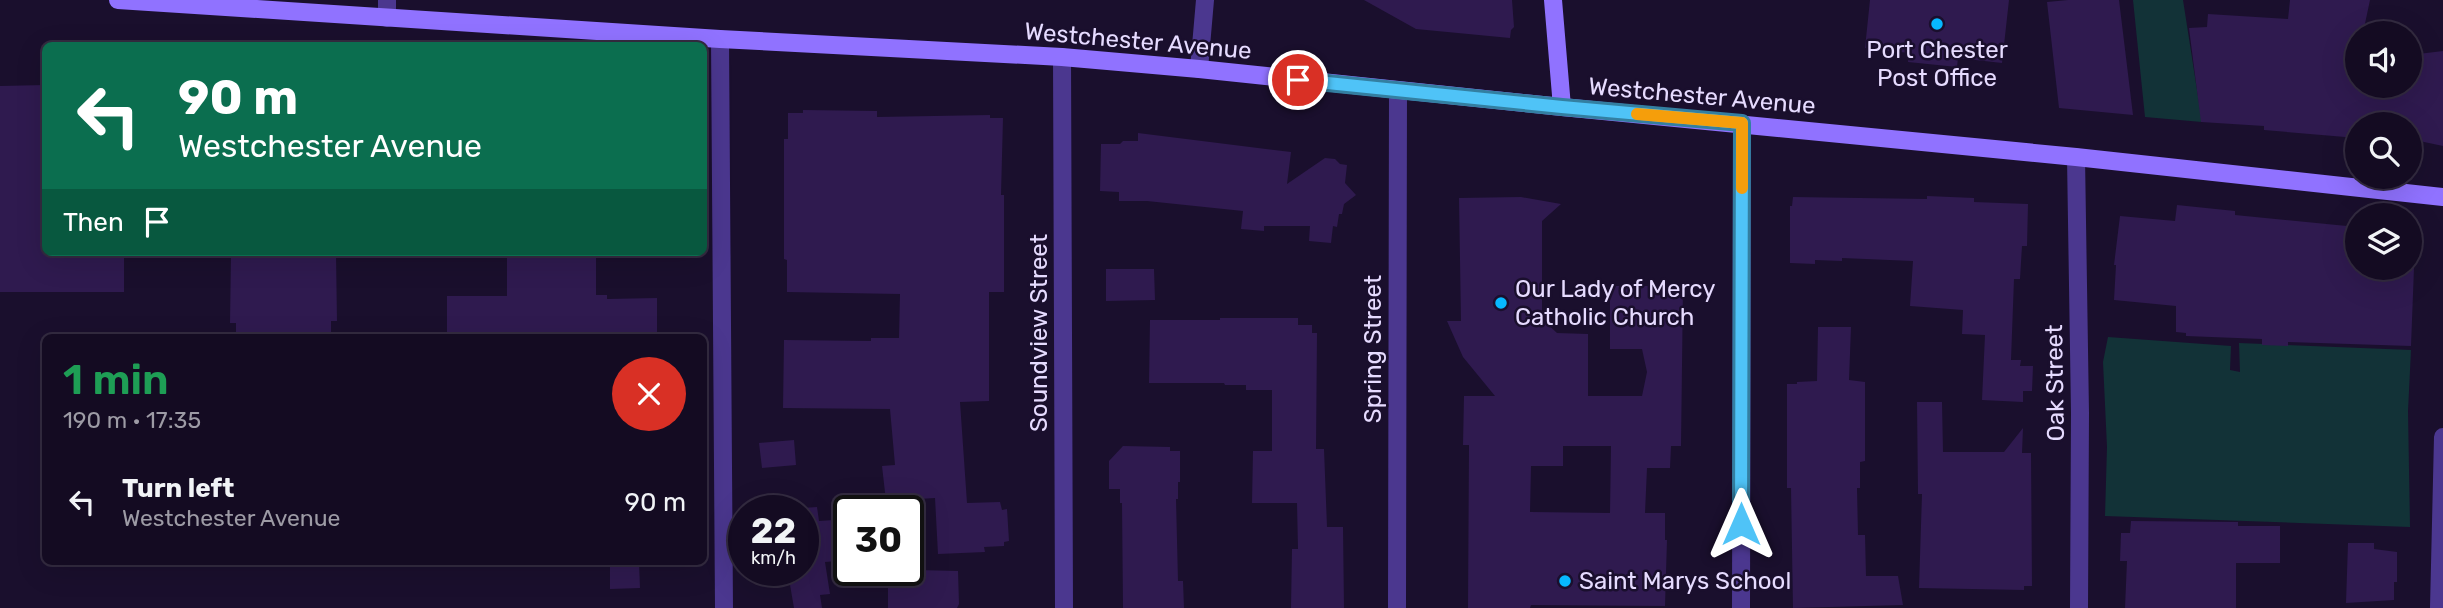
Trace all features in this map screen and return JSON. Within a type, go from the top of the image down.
[{"type":"main road","name":"Westchester Avenue","points":[[118,0],[720,39],[1062,57],[1742,123],[2443,197]]},
{"type":"main road","points":[[1553,0],[1562,107]]},
{"type":"street","points":[[387,0],[387,18]]},
{"type":"street","points":[[1199,69],[1205,0]]},
{"type":"street","points":[[720,39],[724,608]]},
{"type":"street","name":"Soundview Street","points":[[1062,57],[1064,608]]},
{"type":"street","name":"Spring Street","points":[[1397,608],[1398,91]]},
{"type":"street","points":[[1741,608],[1742,123]]},
{"type":"street","name":"Oak Street","points":[[2076,157],[2080,413],[2079,608]]},
{"type":"street","points":[[2439,608],[2443,437]]},
{"type":"green space","points":[[2133,0],[2183,0],[2202,122],[2145,117]]},
{"type":"green space","points":[[2108,337],[2231,346],[2230,370],[2240,372],[2239,343],[2411,350],[2408,411],[2410,527],[2105,516],[2107,447],[2103,362]]},
{"type":"building","points":[[1364,0],[1512,0],[1514,27],[1510,38],[1416,29]]},
{"type":"building","name":"Port Chester Post Office","points":[[1870,0],[2009,0],[2002,63],[1958,58],[1957,67],[1908,62],[1909,53],[1865,48]]},
{"type":"building","points":[[2119,0],[2133,115],[2059,108],[2047,2]]},
{"type":"building","points":[[2290,0],[2370,0],[2366,21],[2345,21],[2345,98],[2422,98],[2422,54],[2443,51],[2443,146],[2422,142],[2422,112],[2345,112],[2345,137],[2264,130],[2264,126],[2201,122],[2189,28],[2207,27],[2208,14],[2288,19]]},
{"type":"building","points":[[42,85],[42,256],[124,256],[124,292],[0,292],[0,86]]},
{"type":"building","points":[[803,110],[877,111],[877,117],[990,115],[990,118],[1003,118],[1001,195],[1004,195],[1004,292],[989,292],[989,401],[960,402],[967,503],[1000,502],[1002,510],[1007,509],[1009,541],[1004,542],[1004,546],[984,547],[985,552],[938,554],[935,498],[924,499],[924,495],[885,495],[882,466],[895,465],[890,409],[783,408],[784,340],[871,341],[871,338],[899,338],[900,294],[787,292],[787,260],[784,259],[784,139],[788,139],[788,113],[803,113]]},
{"type":"building","points":[[1138,133],[1291,152],[1287,184],[1325,158],[1335,159],[1340,164],[1347,165],[1345,183],[1356,195],[1344,204],[1337,227],[1333,226],[1331,243],[1309,241],[1310,226],[1264,226],[1264,231],[1241,229],[1243,211],[1147,201],[1119,201],[1119,192],[1100,191],[1101,144],[1138,141]]},
{"type":"building","points":[[1927,196],[1974,198],[1974,202],[2028,204],[2027,246],[2022,246],[2020,279],[2014,279],[2011,360],[2021,360],[2020,366],[2033,366],[2032,391],[2023,391],[2023,402],[1982,400],[1985,335],[1962,334],[1963,310],[1910,306],[1913,261],[1842,258],[1842,261],[1815,260],[1815,264],[1790,263],[1790,206],[1793,197],[1927,199]]},
{"type":"building","points":[[1521,197],[1561,204],[1542,221],[1542,319],[1557,333],[1588,334],[1588,396],[1642,396],[1647,372],[1642,349],[1610,349],[1610,286],[1683,286],[1681,446],[1671,446],[1670,468],[1647,468],[1645,513],[1665,513],[1665,606],[1531,605],[1530,608],[1468,608],[1469,445],[1463,445],[1464,396],[1495,396],[1463,357],[1447,321],[1461,321],[1459,198]],"holes":[[[1563,446],[1611,446],[1610,513],[1530,512],[1531,466],[1563,466]]]},
{"type":"building","points":[[2177,205],[2235,211],[2235,215],[2345,226],[2345,280],[2414,280],[2411,346],[2288,342],[2288,346],[2262,345],[2262,339],[2186,336],[2186,333],[2176,332],[2176,306],[2114,300],[2114,265],[2120,216],[2175,221]]},
{"type":"building","points":[[231,256],[336,256],[337,321],[331,321],[331,334],[236,334],[236,323],[230,323]]},
{"type":"building","points":[[507,256],[596,256],[596,295],[607,295],[607,299],[657,298],[657,334],[447,334],[447,296],[507,296]]},
{"type":"building","points":[[1106,269],[1154,269],[1155,300],[1106,301]]},
{"type":"building","points":[[1298,318],[1298,325],[1312,325],[1312,333],[1317,333],[1316,449],[1324,449],[1327,527],[1343,527],[1344,608],[1291,608],[1292,549],[1298,549],[1297,503],[1252,503],[1253,451],[1272,451],[1272,390],[1246,390],[1246,385],[1224,383],[1149,383],[1150,320]]},
{"type":"building","points":[[1818,327],[1851,327],[1849,380],[1865,382],[1865,461],[1860,462],[1860,488],[1857,488],[1858,535],[1865,535],[1866,576],[1898,576],[1903,605],[1793,608],[1791,488],[1787,488],[1787,384],[1817,381]]},
{"type":"building","points":[[1917,402],[1942,402],[1943,452],[2004,452],[2023,428],[2022,453],[2031,453],[2032,586],[2024,586],[2024,590],[1919,588],[1922,494],[1918,494]]},
{"type":"building","points":[[794,440],[796,465],[762,468],[759,443]]},
{"type":"building","points":[[1123,446],[1170,447],[1170,451],[1180,451],[1180,482],[1176,499],[1178,581],[1183,581],[1184,608],[1123,608],[1122,503],[1120,489],[1109,489],[1109,461]]},
{"type":"building","points":[[833,520],[833,561],[825,562],[830,594],[820,595],[822,608],[794,608],[790,586],[819,586],[819,521]]},
{"type":"building","points":[[2131,521],[2238,522],[2238,526],[2280,526],[2280,563],[2236,563],[2236,608],[2125,608],[2127,561],[2120,561],[2121,533],[2130,533]]},
{"type":"building","points":[[2348,543],[2374,543],[2374,549],[2397,552],[2394,600],[2346,603]]},
{"type":"building","points":[[610,565],[639,565],[640,588],[610,589]]},
{"type":"building","points":[[924,570],[958,571],[957,608],[888,608],[888,586],[924,586]]},
{"type":"slow traffic","points":[[1637,114],[1742,123],[1742,188]]},
{"type":"place","name":"Port Chester Post Office","points":[[1937,24]]},
{"type":"place","name":"Our Lady of Mercy Catholic Church","points":[[1501,303]]},
{"type":"place","name":"Saint Marys School","points":[[1565,581]]},
{"type":"route","points":[[1298,80],[1742,123],[1741,524]]}]
